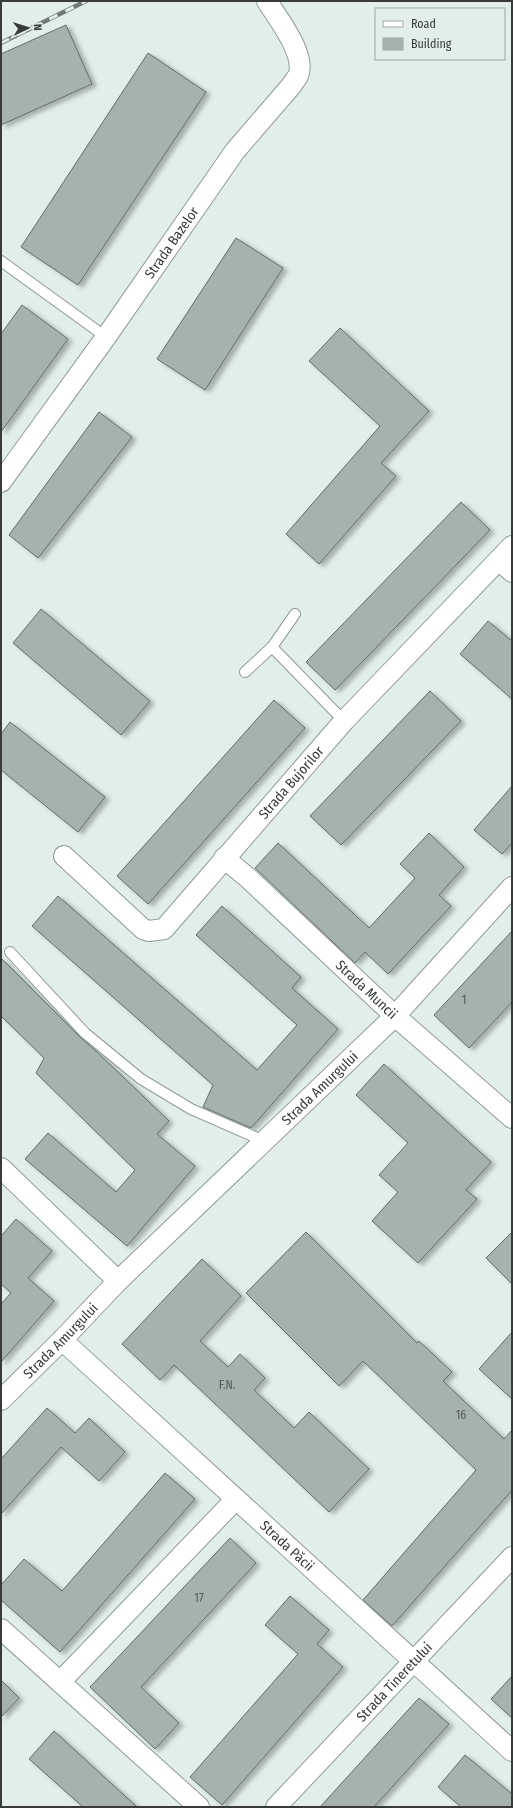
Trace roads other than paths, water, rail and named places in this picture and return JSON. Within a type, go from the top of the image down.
[{"type":"street","name":"Strada Bazelor","points":[[1,482],[106,337],[235,151],[291,86],[298,75],[300,62],[293,43],[267,1]]},
{"type":"street","name":"Strada Bujorilor","points":[[64,856],[143,929],[149,931],[164,928],[344,721],[508,559]]},
{"type":"street","name":"Strada Muncii","points":[[224,858],[247,877],[395,1016],[512,1118]]},
{"type":"street","name":"Strada Amurgului","points":[[1,1400],[62,1340],[118,1281],[395,1016],[512,887]]},
{"type":"street","points":[[1,1168],[118,1281]]},
{"type":"street","name":"Strada Păcii","points":[[62,1340],[512,1751]]},
{"type":"street","points":[[60,1682],[236,1499]]},
{"type":"street","name":"Strada Tineretului","points":[[280,1805],[413,1660],[512,1557]]},
{"type":"street","points":[[1,1630],[198,1807]]},
{"type":"lane","points":[[1,261],[106,337]]},
{"type":"lane","points":[[245,672],[272,647],[296,614]]},
{"type":"lane","points":[[272,647],[344,721]]},
{"type":"lane","points":[[10,952],[85,1033],[141,1079],[190,1109],[264,1141]]},
{"type":"railway","points":[[1,43],[86,1]]}]
